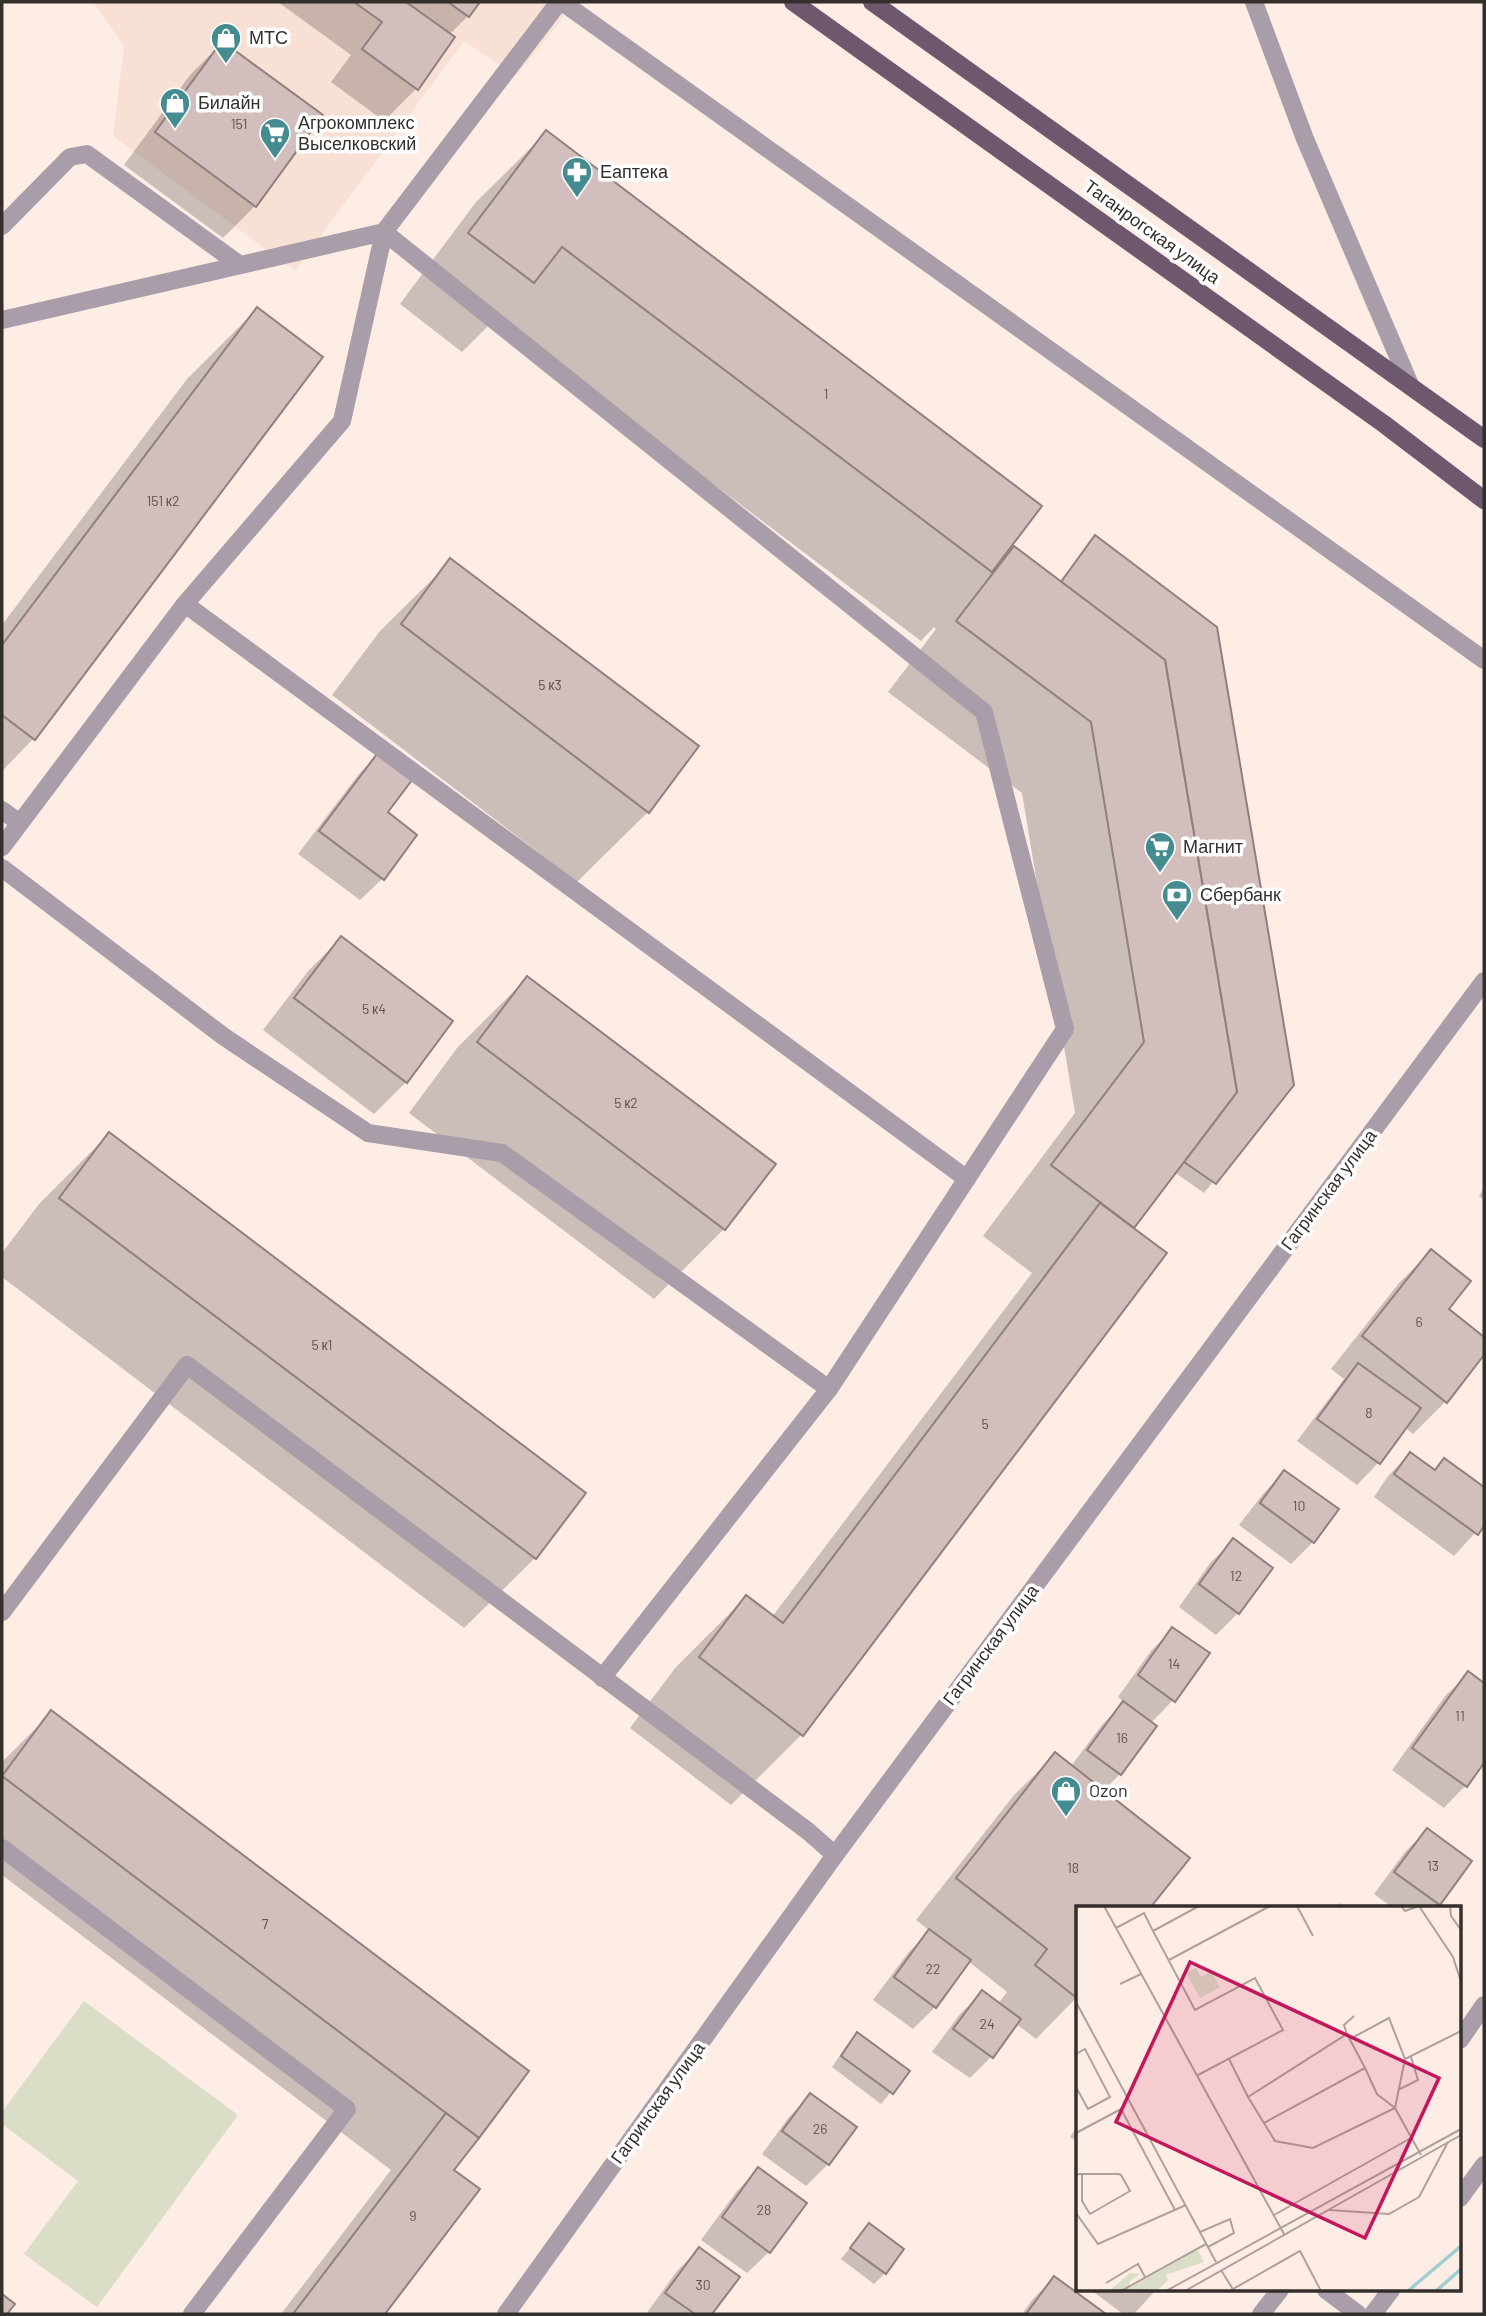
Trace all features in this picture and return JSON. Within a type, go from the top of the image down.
[{"type":"main road","name":"Таганрогская улица","points":[[793,2],[1384,424],[1484,500]]},
{"type":"main road","name":"Таганрогская улица","points":[[872,2],[1484,439]]},
{"type":"street","points":[[2,847],[185,604],[342,421],[384,232],[560,2],[1484,660]]},
{"type":"street","points":[[1254,2],[1305,139],[1411,387]]},
{"type":"street","points":[[2,226],[70,157],[87,155],[240,265]]},
{"type":"street","points":[[2,320],[384,232]]},
{"type":"street","points":[[384,232],[984,712],[1065,1030],[829,1390],[602,1678]]},
{"type":"street","points":[[185,604],[967,1179]]},
{"type":"street","points":[[2,810],[20,823]]},
{"type":"street","points":[[2,868],[223,1036],[368,1133],[502,1153],[829,1390]]},
{"type":"street","name":"Гагринская улица","points":[[506,2314],[835,1855],[1484,981]]},
{"type":"street","points":[[2,1612],[187,1365],[809,1832],[835,1855]]},
{"type":"street","points":[[2,1848],[347,2109],[192,2314]]},
{"type":"street","points":[[1462,2037],[1484,2006]]},
{"type":"street","points":[[1462,2195],[1484,2165]]},
{"type":"street","points":[[1261,2314],[1278,2292]]},
{"type":"street","points":[[1329,2292],[1358,2314]]},
{"type":"street","points":[[1373,2314],[1390,2292]]},
{"type":"shaded area","points":[[93,2],[573,2],[516,76],[464,41],[295,271],[113,136],[124,46]]},
{"type":"green space","points":[[84,2001],[238,2115],[97,2307],[24,2254],[78,2181],[2,2124],[2,2112]]},
{"type":"building","points":[[354,2],[406,2],[455,37],[418,90],[362,49],[382,22]]},
{"type":"building","points":[[448,2],[480,2],[469,17]]},
{"type":"building","points":[[222,41],[323,115],[256,207],[155,132]]},
{"type":"building","points":[[546,130],[1042,506],[992,572],[562,247],[534,283],[468,233]]},
{"type":"building","points":[[257,307],[323,357],[35,740],[2,715],[2,645]]},
{"type":"building","points":[[1095,535],[1217,627],[1294,1085],[1216,1184],[1184,1162],[1237,1092],[1165,660],[1061,582]]},
{"type":"building","points":[[1014,546],[1165,660],[1237,1092],[1134,1228],[1051,1165],[1144,1042],[1091,722],[956,621]]},
{"type":"building","points":[[450,558],[699,746],[649,813],[401,624]]},
{"type":"building","points":[[380,750],[415,776],[388,812],[417,835],[384,880],[319,831]]},
{"type":"building","points":[[341,936],[453,1021],[407,1083],[294,998]]},
{"type":"building","points":[[527,976],[776,1164],[725,1230],[477,1042]]},
{"type":"building","points":[[109,1132],[586,1493],[536,1559],[59,1198]]},
{"type":"building","points":[[1100,1203],[1167,1253],[803,1736],[699,1657],[746,1595],[783,1623]]},
{"type":"building","points":[[1431,1249],[1471,1281],[1449,1309],[1484,1337],[1484,1355],[1447,1403],[1362,1336]]},
{"type":"building","points":[[1358,1363],[1421,1408],[1380,1464],[1317,1419]]},
{"type":"building","points":[[1410,1452],[1435,1470],[1444,1458],[1484,1487],[1484,1526],[1478,1535],[1394,1474]]},
{"type":"building","points":[[1284,1470],[1339,1509],[1314,1543],[1260,1503]]},
{"type":"building","points":[[1233,1538],[1273,1568],[1239,1614],[1199,1584]]},
{"type":"building","points":[[1172,1627],[1210,1653],[1175,1702],[1138,1675]]},
{"type":"building","points":[[1468,1671],[1484,1683],[1484,1763],[1467,1787],[1412,1748]]},
{"type":"building","points":[[1123,1701],[1157,1726],[1121,1775],[1087,1750]]},
{"type":"building","points":[[51,1710],[529,2071],[479,2138],[2,1776]]},
{"type":"building","points":[[1055,1752],[1190,1858],[1152,1906],[1076,1906],[1076,1997],[1035,1965],[1047,1949],[956,1878]]},
{"type":"building","points":[[1427,1828],[1472,1861],[1440,1905],[1394,1872]]},
{"type":"building","points":[[929,1929],[971,1960],[936,2008],[894,1977]]},
{"type":"building","points":[[982,1990],[1021,2019],[993,2058],[953,2029]]},
{"type":"building","points":[[857,2032],[910,2071],[893,2094],[841,2056]]},
{"type":"building","points":[[810,2093],[857,2127],[829,2165],[782,2131]]},
{"type":"building","points":[[446,2113],[479,2138],[454,2170],[480,2189],[385,2314],[293,2314]]},
{"type":"building","points":[[758,2167],[807,2203],[770,2253],[722,2217]]},
{"type":"building","points":[[869,2223],[904,2249],[886,2274],[850,2248]]},
{"type":"building","points":[[699,2247],[740,2277],[712,2314],[695,2314],[665,2293]]},
{"type":"building","points":[[1054,2276],[1106,2314],[1026,2314]]},
{"type":"building","points":[[2,2294],[15,2304],[7,2314],[2,2314]]},
{"type":"place","name":"МТС","points":[[226,65]]},
{"type":"place","name":"Билайн","points":[[175,130]]},
{"type":"place","name":"Агрокомплекс Выселковский","points":[[275,160]]},
{"type":"place","name":"Еаптека","points":[[577,199]]},
{"type":"place","name":"Магнит","points":[[1160,874]]},
{"type":"place","name":"Сбербанк","points":[[1177,922]]},
{"type":"place","name":"Ozon","points":[[1066,1818]]}]
